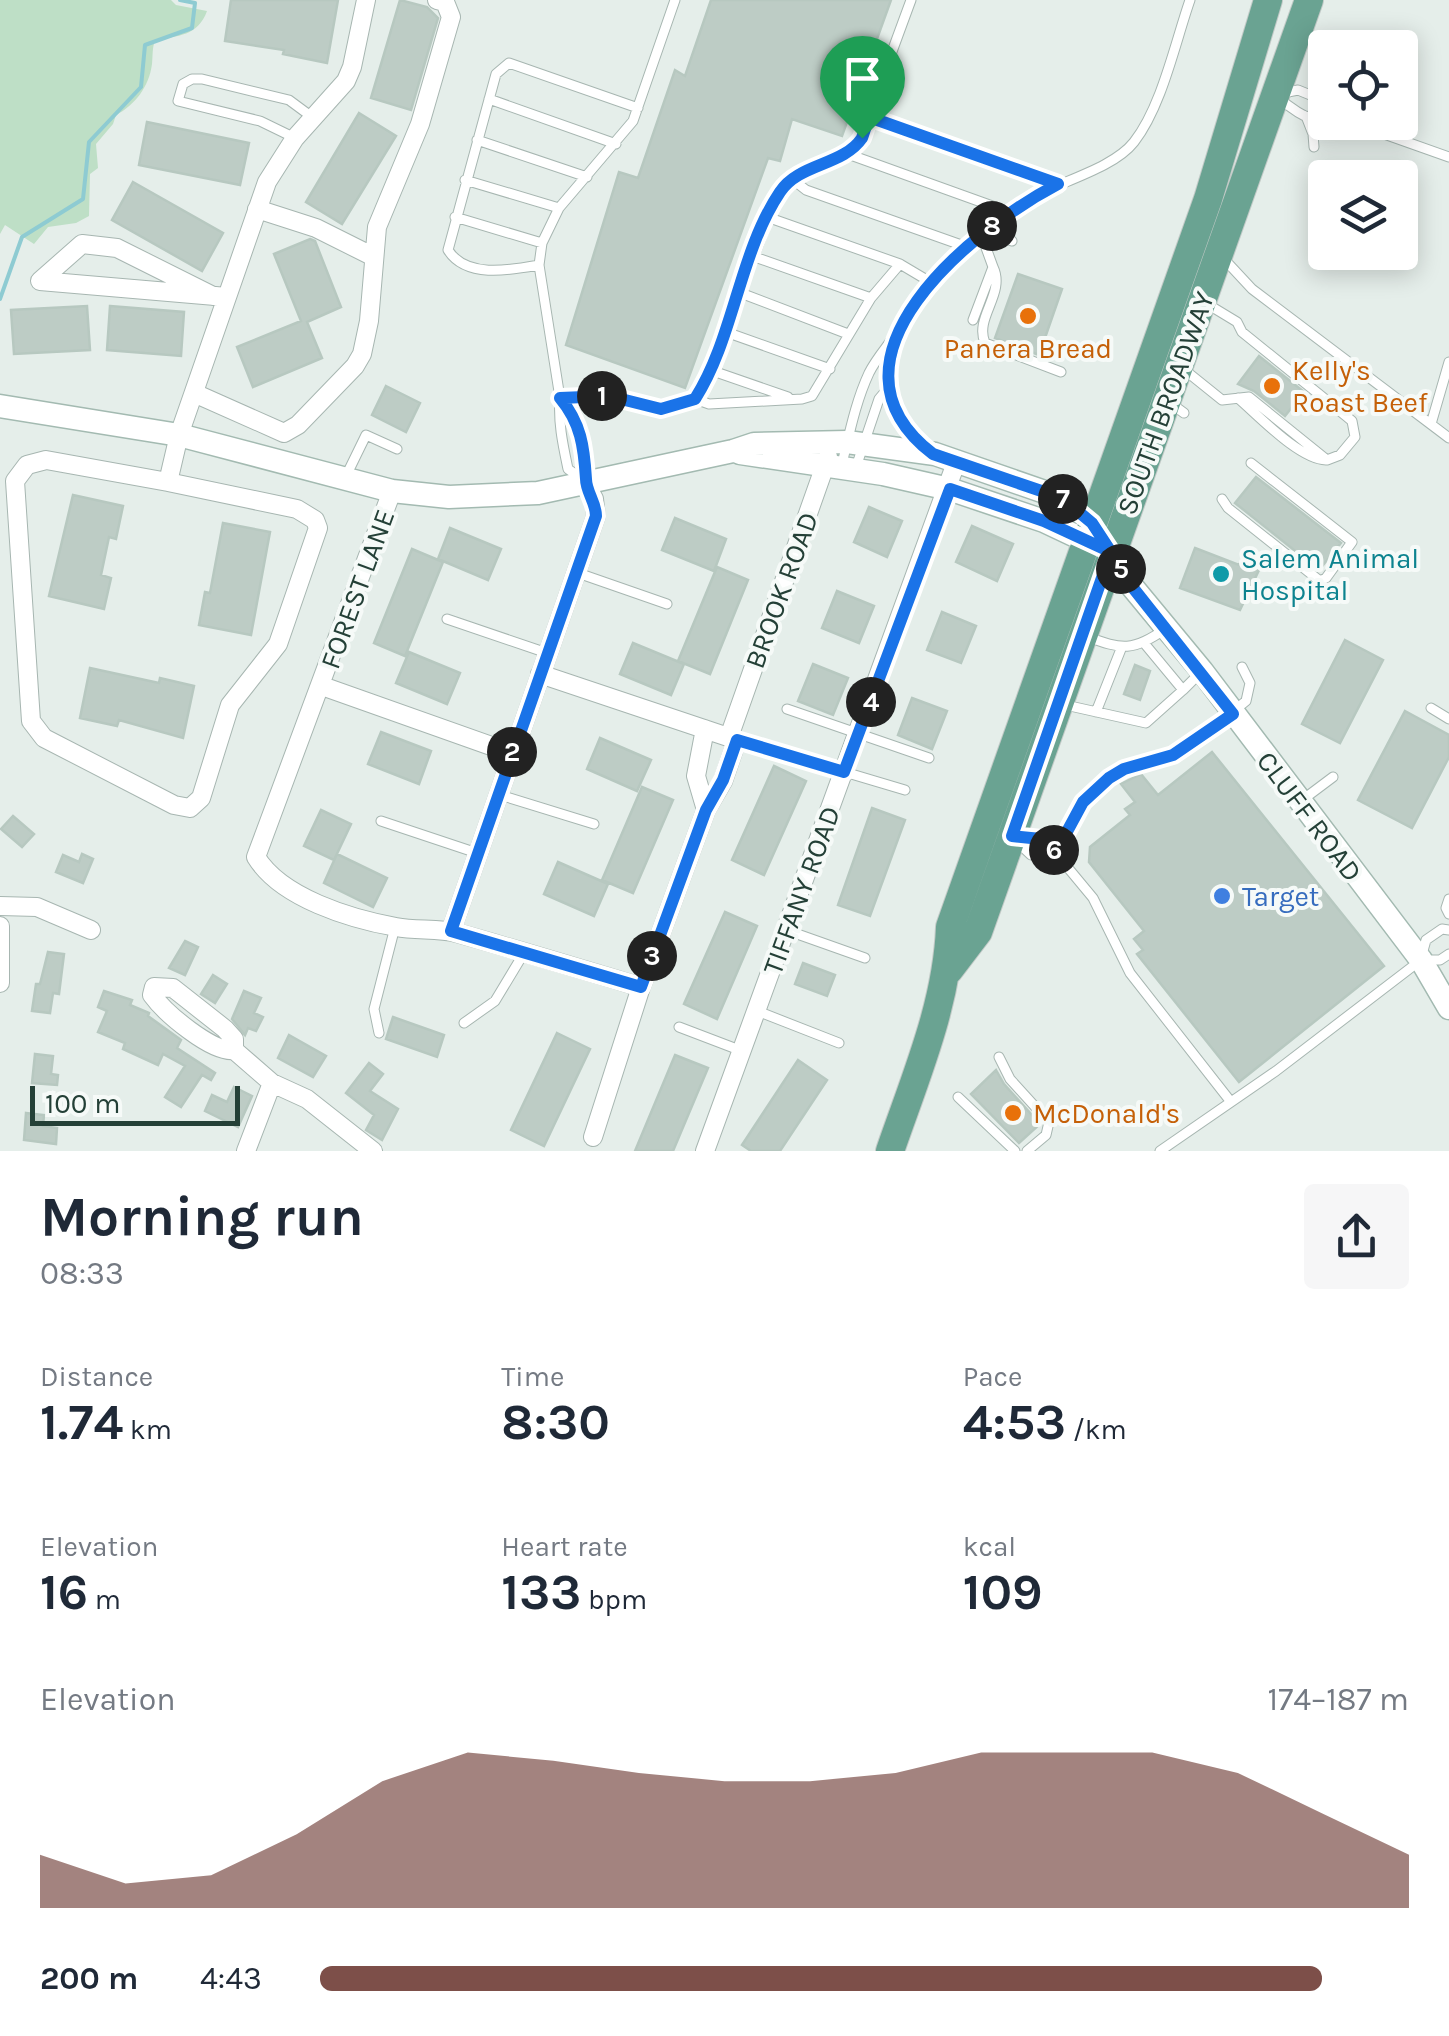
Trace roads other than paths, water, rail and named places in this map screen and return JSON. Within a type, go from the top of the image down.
[{"type":"main road","name":"SOUTH BROADWAY","points":[[890,1151],[937,1016],[949,970],[950,927],[1097,539],[1268,0]]},
{"type":"main road","name":"SOUTH BROADWAY","points":[[949,970],[978,932],[1082,635],[1097,539],[1154,450],[1175,407],[1179,366],[1309,0]]},
{"type":"street","points":[[168,482],[220,296],[277,163],[294,138],[346,81],[366,0]]},
{"type":"street","points":[[194,393],[276,432],[291,431],[348,375],[362,354],[377,227],[420,124],[450,17],[445,2],[436,0]]},
{"type":"street","points":[[256,209],[316,228],[372,256]]},
{"type":"street","points":[[82,244],[117,248],[220,296],[78,284],[40,281],[82,244]]},
{"type":"street","points":[[0,406],[179,435],[392,490],[449,497],[538,493],[733,452],[754,444],[848,442],[957,460],[1062,498],[1097,539]]},
{"type":"street","name":"BROOK ROAD","points":[[593,1137],[641,987],[706,810],[723,780],[733,738],[848,442]]},
{"type":"street","points":[[733,452],[950,489],[1097,539]]},
{"type":"street","name":"TIFFANY ROAD","points":[[705,1151],[950,489],[957,460]]},
{"type":"street","points":[[35,461],[168,482],[297,509],[315,520],[318,528],[284,630],[269,656],[230,705],[200,798],[190,808],[174,806],[44,738],[36,730],[31,721],[15,508],[16,480],[35,461]]},
{"type":"street","points":[[451,931],[596,516],[594,499],[585,482]]},
{"type":"street","name":"FOREST LANE","points":[[392,490],[256,857],[264,870],[297,895],[395,927],[451,931],[641,987]]},
{"type":"street","name":"CLUFF ROAD","points":[[1097,539],[1421,960],[1449,1008]]},
{"type":"street","points":[[540,674],[733,738]]},
{"type":"street","name":"FOREST LANE","points":[[322,686],[511,753]]},
{"type":"street","points":[[705,729],[696,776],[706,810]]},
{"type":"street","points":[[0,906],[37,907],[91,930]]},
{"type":"street","points":[[0,926],[0,983]]},
{"type":"street","points":[[234,1050],[234,1040],[225,1029],[174,988],[154,988],[152,995],[156,1001],[218,1049],[234,1050],[272,1083],[307,1098],[373,1151]]},
{"type":"street","points":[[246,1151],[272,1083]]},
{"type":"lane","points":[[560,398],[574,414],[581,432],[587,469],[585,482],[568,469],[559,419],[560,398],[539,266],[542,243],[559,208],[616,144],[638,108],[676,0]]},
{"type":"lane","points":[[695,399],[782,188],[858,144],[911,0]]},
{"type":"lane","points":[[841,468],[869,374],[932,282],[1010,212],[1058,184],[1116,158],[1134,142],[1158,92],[1190,0]]},
{"type":"lane","points":[[539,266],[491,271],[462,264],[448,250],[496,74],[509,64],[638,108]]},
{"type":"lane","points":[[294,138],[260,121],[178,101],[183,84],[192,79],[202,80],[288,100],[312,117]]},
{"type":"lane","points":[[1275,95],[1298,90],[1308,94]]},
{"type":"lane","points":[[1275,95],[1292,111],[1306,116],[1314,147]]},
{"type":"lane","points":[[488,99],[616,144]]},
{"type":"lane","points":[[869,117],[1058,184]]},
{"type":"lane","points":[[477,140],[587,177]]},
{"type":"lane","points":[[1405,140],[1449,157]]},
{"type":"lane","points":[[845,153],[1010,212]]},
{"type":"lane","points":[[792,179],[806,190],[968,247]]},
{"type":"lane","points":[[466,180],[559,208]]},
{"type":"lane","points":[[455,217],[542,243]]},
{"type":"lane","points":[[767,217],[900,264],[932,282]]},
{"type":"lane","points":[[985,232],[1012,241]]},
{"type":"lane","points":[[985,232],[985,245],[998,283],[981,330],[985,343],[1062,372]]},
{"type":"lane","points":[[1219,253],[1252,289],[1449,438]]},
{"type":"lane","points":[[752,256],[872,298]]},
{"type":"lane","points":[[560,398],[609,396],[661,409],[695,399],[710,404],[812,396],[872,298],[900,264]]},
{"type":"lane","points":[[973,320],[993,268]]},
{"type":"lane","points":[[738,292],[848,334]]},
{"type":"lane","points":[[1179,366],[1222,400],[1236,396],[1316,459],[1340,455],[1355,437],[1352,421],[1242,332],[1236,322],[1202,301]]},
{"type":"lane","points":[[723,331],[830,369]]},
{"type":"lane","points":[[895,336],[888,387],[899,419],[933,454]]},
{"type":"lane","points":[[1430,424],[1449,362]]},
{"type":"lane","points":[[710,370],[795,400]]},
{"type":"lane","points":[[848,442],[888,387]]},
{"type":"lane","points":[[345,478],[366,435],[397,448]]},
{"type":"lane","points":[[1222,500],[1320,581],[1326,578],[1352,542],[1250,463]]},
{"type":"lane","points":[[576,572],[667,604]]},
{"type":"lane","points":[[447,619],[548,652]]},
{"type":"lane","points":[[1082,635],[1122,649],[1144,643],[1166,628]]},
{"type":"lane","points":[[1144,643],[1183,690]]},
{"type":"lane","points":[[1096,712],[1122,649]]},
{"type":"lane","points":[[1056,852],[1083,802],[1109,778],[1124,769],[1173,755],[1233,714],[1250,696],[1250,683],[1242,667]]},
{"type":"lane","points":[[1058,704],[1146,723],[1202,671]]},
{"type":"lane","points":[[1432,708],[1449,719]]},
{"type":"lane","points":[[788,710],[928,758]]},
{"type":"lane","points":[[733,738],[905,790]]},
{"type":"lane","points":[[1299,803],[1333,777]]},
{"type":"lane","points":[[497,794],[594,824]]},
{"type":"lane","points":[[381,821],[476,853]]},
{"type":"lane","points":[[1012,836],[1031,855],[1056,852]]},
{"type":"lane","points":[[1012,836],[1041,839],[1056,852],[1103,912],[1130,973],[1232,1102]]},
{"type":"lane","points":[[1449,898],[1449,914]]},
{"type":"lane","points":[[379,1034],[374,1010],[395,927]]},
{"type":"lane","points":[[1421,960],[1426,940],[1442,929],[1449,930]]},
{"type":"lane","points":[[786,930],[865,958]]},
{"type":"lane","points":[[464,1023],[495,1001],[524,953]]},
{"type":"lane","points":[[1160,1151],[1421,960],[1440,960],[1449,954]]},
{"type":"lane","points":[[757,1010],[839,1044]]},
{"type":"lane","points":[[679,1027],[742,1052]]},
{"type":"lane","points":[[1000,1056],[1010,1079],[1049,1122],[1046,1135],[1027,1151]]},
{"type":"lane","points":[[958,1097],[1015,1151]]},
{"type":"waterway","points":[[0,299],[22,237],[83,199],[89,142],[141,87],[145,45],[192,28],[195,3],[180,0]]},
{"type":"place","name":"Panera Bread","points":[[1028,316]]},
{"type":"place","name":"Kelly's Roast Beef","points":[[1272,386]]},
{"type":"place","name":"Salem Animal Hospital","points":[[1221,574]]},
{"type":"place","name":"Target","points":[[1222,896]]},
{"type":"place","name":"McDonald's","points":[[1013,1113]]}]
